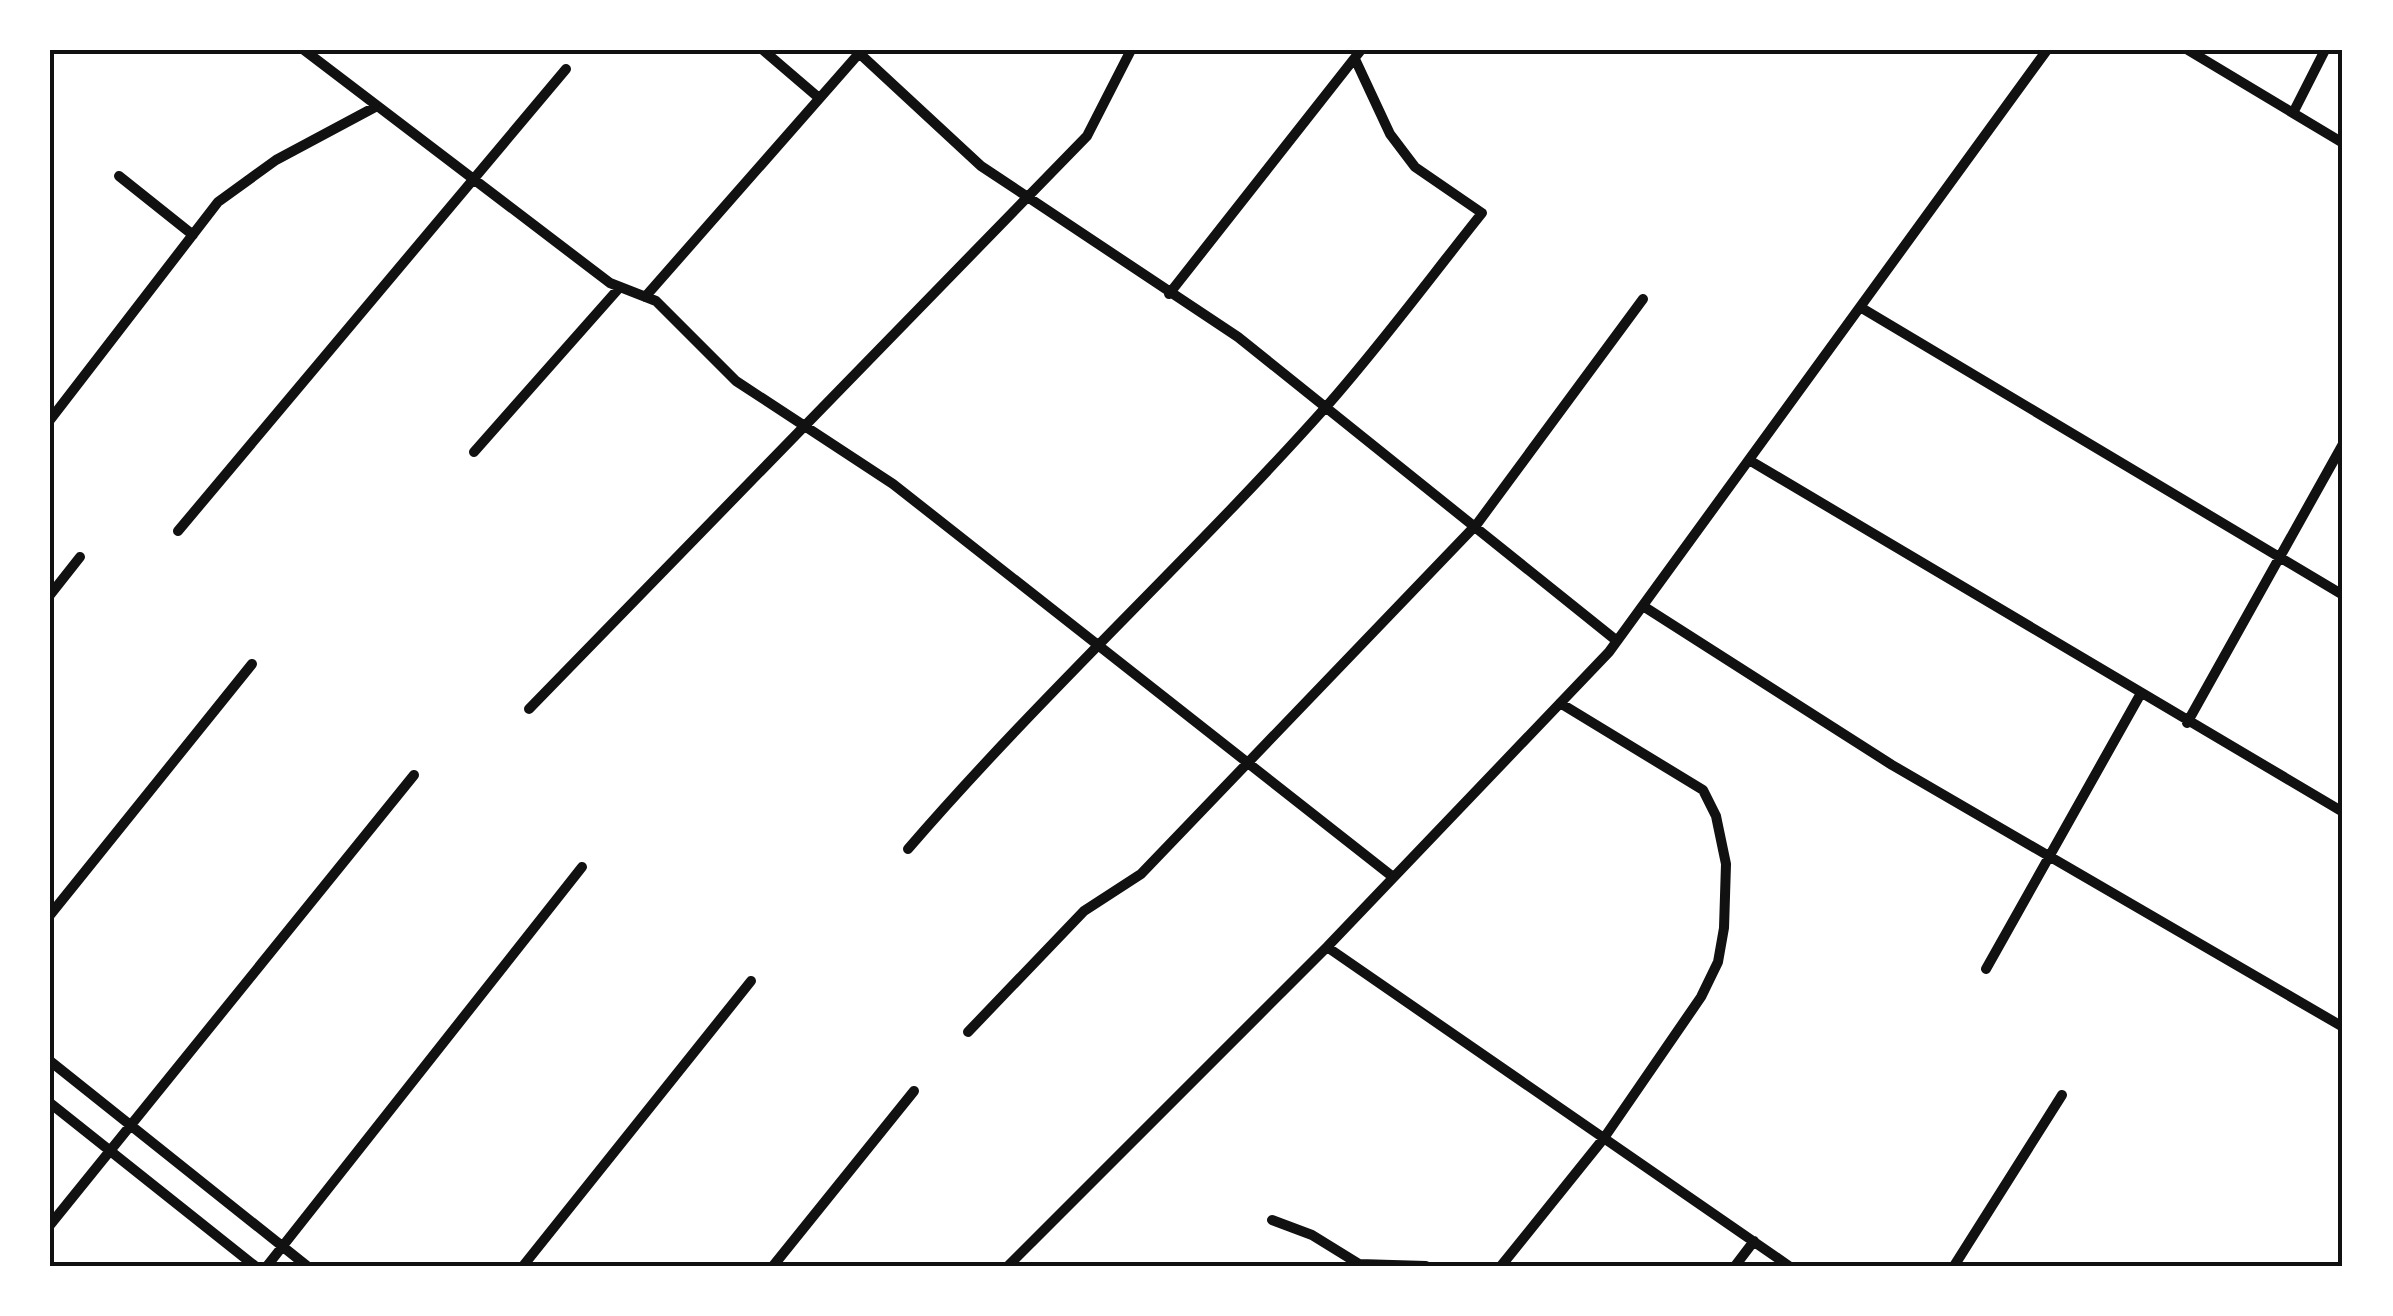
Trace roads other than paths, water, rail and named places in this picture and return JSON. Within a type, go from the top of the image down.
[{"type":"street","points":[[304,50],[620,287],[656,301],[736,381],[892,484],[1393,877]]},
{"type":"street","points":[[320,62],[330,50]]},
{"type":"street","points":[[763,50],[819,98]]},
{"type":"street","points":[[530,708],[802,424],[1087,136],[1131,50]]},
{"type":"street","points":[[1008,1266],[1326,947],[1617,641],[2047,50]]},
{"type":"street","points":[[2188,50],[2343,143]]},
{"type":"street","points":[[2293,113],[2325,50]]},
{"type":"street","points":[[645,297],[860,51],[980,166],[1238,337],[1477,524],[1617,641]]},
{"type":"street","points":[[908,849],[986,759],[1100,648],[1326,406],[1482,213],[1415,167],[1390,134],[1358,54],[1169,294]]},
{"type":"street","points":[[178,531],[566,68]]},
{"type":"street","points":[[50,420],[218,202],[276,160],[377,106]]},
{"type":"street","points":[[119,176],[193,235]]},
{"type":"street","points":[[474,452],[620,287]]},
{"type":"street","points":[[968,1032],[1084,910],[1141,874],[1477,524],[1643,299]]},
{"type":"street","points":[[1860,307],[2343,595]]},
{"type":"street","points":[[2186,723],[2343,444]]},
{"type":"street","points":[[1749,460],[2186,723],[2343,812]]},
{"type":"street","points":[[50,595],[80,557]]},
{"type":"street","points":[[1643,606],[1892,765],[2343,1028]]},
{"type":"street","points":[[50,915],[252,664]]},
{"type":"street","points":[[1986,969],[2140,695]]},
{"type":"street","points":[[1501,1266],[1604,1138],[1700,997],[1718,962],[1726,864],[1716,816],[1702,790],[1560,703]]},
{"type":"street","points":[[50,1226],[414,775]]},
{"type":"street","points":[[266,1266],[582,868]]},
{"type":"street","points":[[1326,947],[1789,1266]]},
{"type":"street","points":[[523,1266],[751,981]]},
{"type":"street","points":[[50,1061],[306,1266]]},
{"type":"street","points":[[773,1266],[914,1091]]},
{"type":"street","points":[[1954,1266],[2062,1095]]},
{"type":"street","points":[[50,1104],[254,1266]]},
{"type":"street","points":[[1272,1220],[1312,1235],[1359,1264],[1426,1266]]},
{"type":"street","points":[[1736,1266],[1754,1242]]}]
